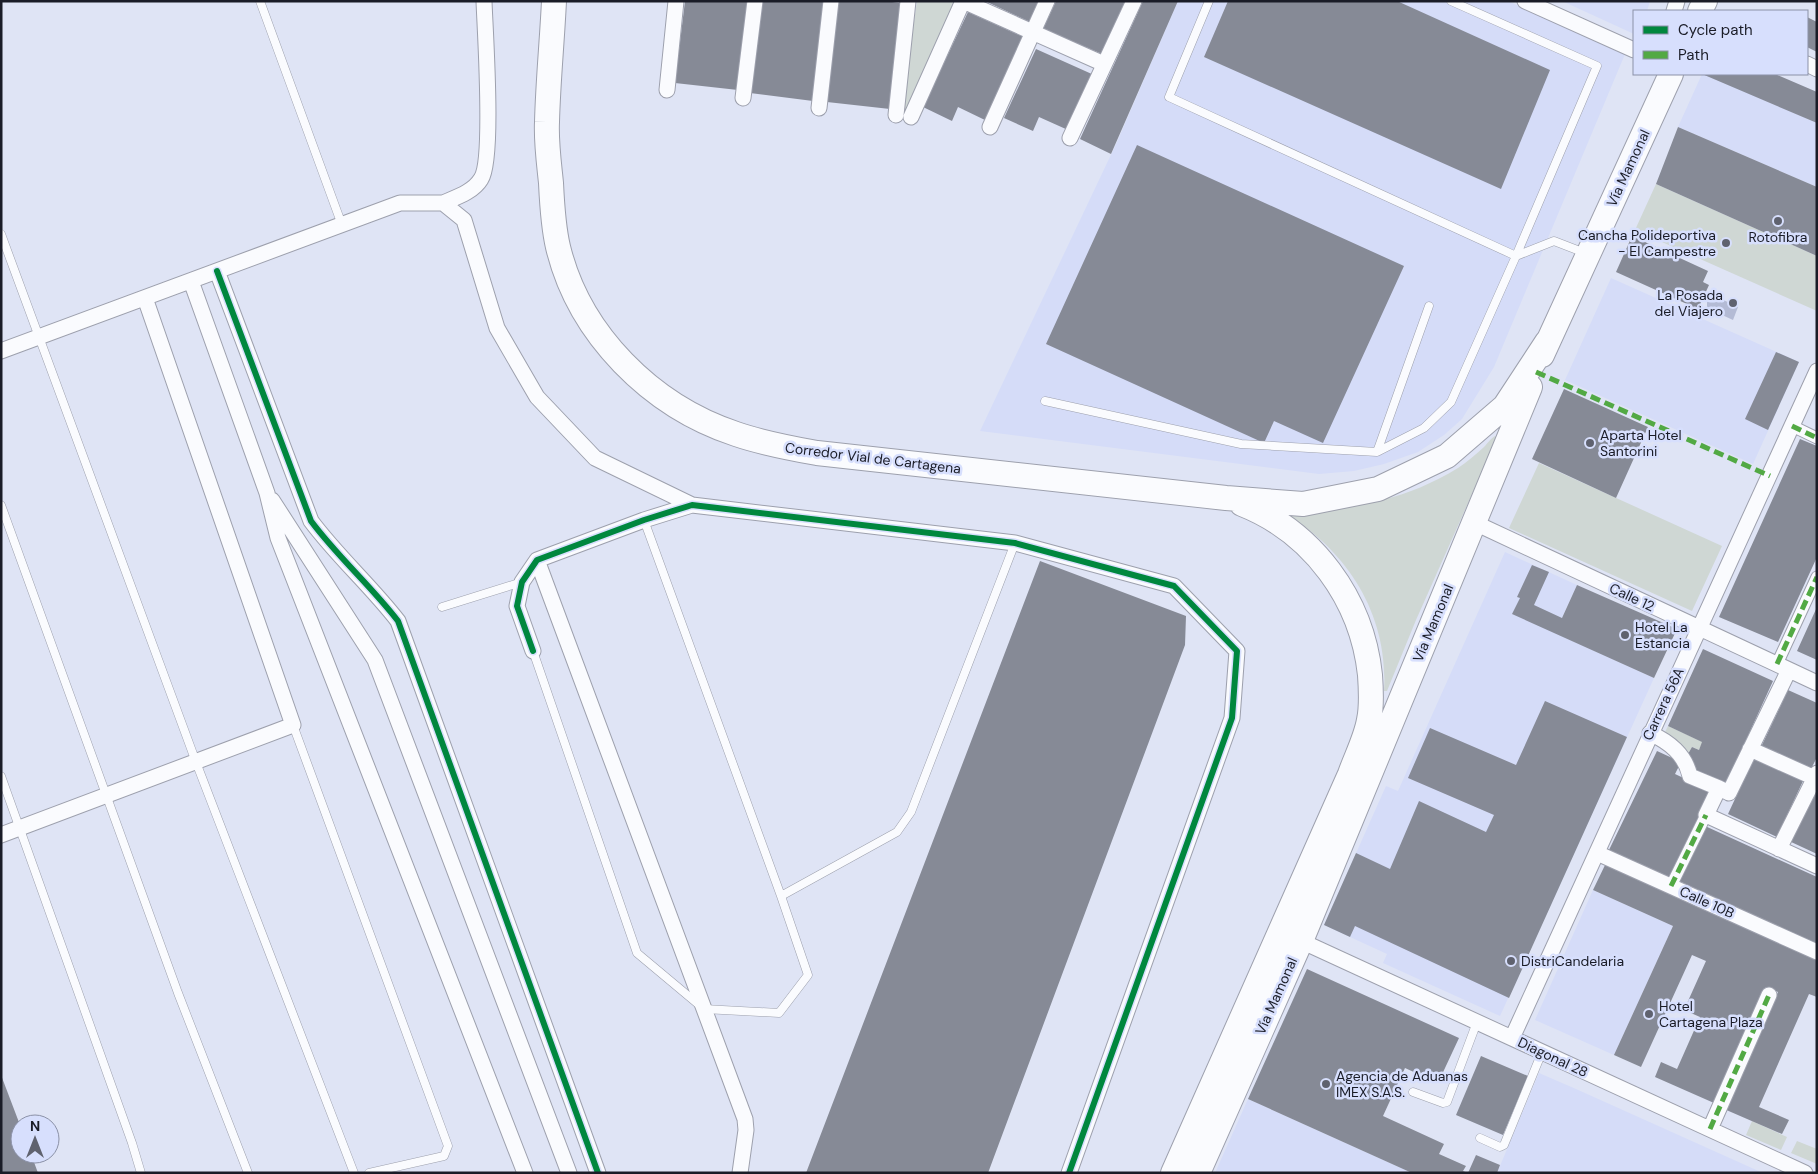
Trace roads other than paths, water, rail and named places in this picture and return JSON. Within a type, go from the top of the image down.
[{"type":"main road","name":"Corredor Vial de Cartagena","points":[[554,1],[547,124],[553,220],[565,272],[582,310],[600,336],[623,363],[669,402],[703,421],[734,434],[774,446],[826,454],[1226,498],[1303,504],[1378,489],[1447,456],[1505,406],[1547,342]]},
{"type":"main road","name":"Vía Mamonal","points":[[1198,1173],[1301,940],[1547,342],[1671,75]]},
{"type":"main road","name":"Corredor Vial de Cartagena","points":[[1226,498],[1256,510],[1284,526],[1302,541],[1330,570],[1347,597],[1360,626],[1368,657],[1371,689],[1369,721]]},
{"type":"main road","name":"Vía Mamonal","points":[[1173,1173],[1350,774],[1369,721]]},
{"type":"street","points":[[1,351],[400,203],[443,203],[472,189],[483,177],[488,152],[484,1]]},
{"type":"street","points":[[667,90],[676,1]]},
{"type":"street","points":[[743,98],[755,1]]},
{"type":"street","points":[[820,108],[831,1]]},
{"type":"street","points":[[896,115],[908,1]]},
{"type":"street","points":[[911,117],[963,1],[1104,64]]},
{"type":"street","points":[[990,127],[1047,1]]},
{"type":"street","points":[[1070,138],[1134,1]]},
{"type":"street","points":[[1525,1],[1633,50]]},
{"type":"street","points":[[443,203],[464,220],[497,328],[537,397],[595,458],[692,505],[1015,543],[1174,586],[1238,651],[1232,718],[1069,1173]]},
{"type":"street","points":[[217,271],[311,521],[321,535],[398,621],[598,1173]]},
{"type":"street","points":[[191,281],[267,493],[278,538],[525,1173]]},
{"type":"street","points":[[1,835],[293,725],[145,298]]},
{"type":"street","name":"Carrera 56A","points":[[1512,1038],[1650,732],[1817,371]]},
{"type":"street","points":[[1792,426],[1817,438]]},
{"type":"street","points":[[267,493],[375,660],[570,1173]]},
{"type":"street","points":[[533,651],[517,606],[522,582],[537,560],[644,520],[692,505]]},
{"type":"street","name":"Calle 12","points":[[1474,523],[1817,683]]},
{"type":"street","points":[[537,560],[745,1120],[746,1130],[740,1173]]},
{"type":"street","points":[[1650,732],[1666,740],[1679,753],[1690,776],[1729,793],[1750,749],[1817,577]]},
{"type":"street","points":[[1750,749],[1816,777],[1780,849]]},
{"type":"street","points":[[1671,886],[1719,788]]},
{"type":"street","points":[[1706,815],[1817,866]]},
{"type":"street","name":"Calle 10B","points":[[1596,852],[1817,952]]},
{"type":"street","name":"Diagonal 28","points":[[1301,940],[1805,1173]]},
{"type":"street","points":[[1710,1129],[1769,995]]},
{"type":"lane","points":[[260,1],[342,225]]},
{"type":"lane","points":[[1209,1],[1168,97],[1516,256],[1554,241],[1588,254]]},
{"type":"lane","points":[[1045,401],[1241,444],[1377,452],[1424,428],[1451,402],[1597,66],[1451,1]]},
{"type":"lane","points":[[1,234],[196,762],[354,1173]]},
{"type":"lane","points":[[1377,452],[1429,306]]},
{"type":"lane","points":[[1,505],[108,795],[178,993],[248,1173]]},
{"type":"lane","points":[[533,651],[637,953],[704,1009],[779,1012],[808,975],[782,896],[644,520]]},
{"type":"lane","points":[[782,896],[897,832],[911,812],[1015,543]]},
{"type":"lane","points":[[442,607],[522,582]]},
{"type":"lane","points":[[293,725],[448,1146],[444,1156],[369,1173]]},
{"type":"lane","points":[[1,776],[141,1173]]},
{"type":"lane","points":[[1413,1092],[1443,1103],[1447,1102],[1477,1022]]},
{"type":"lane","points":[[1480,1138],[1500,1147],[1504,1145],[1542,1052]]},
{"type":"place","name":"Rotofibra","points":[[1778,221]]},
{"type":"place","name":"Cancha Polideportiva - El Campestre","points":[[1726,243]]},
{"type":"place","name":"La Posada del Viajero","points":[[1733,303]]},
{"type":"place","name":"Aparta Hotel Santorini","points":[[1590,443]]},
{"type":"place","name":"Hotel La Estancia","points":[[1625,635]]},
{"type":"place","name":"DistriCandelaria","points":[[1511,961]]},
{"type":"place","name":"Hotel Cartagena Plaza","points":[[1649,1014]]},
{"type":"place","name":"Agencia de Aduanas IMEX S.A.S.","points":[[1326,1084]]}]
